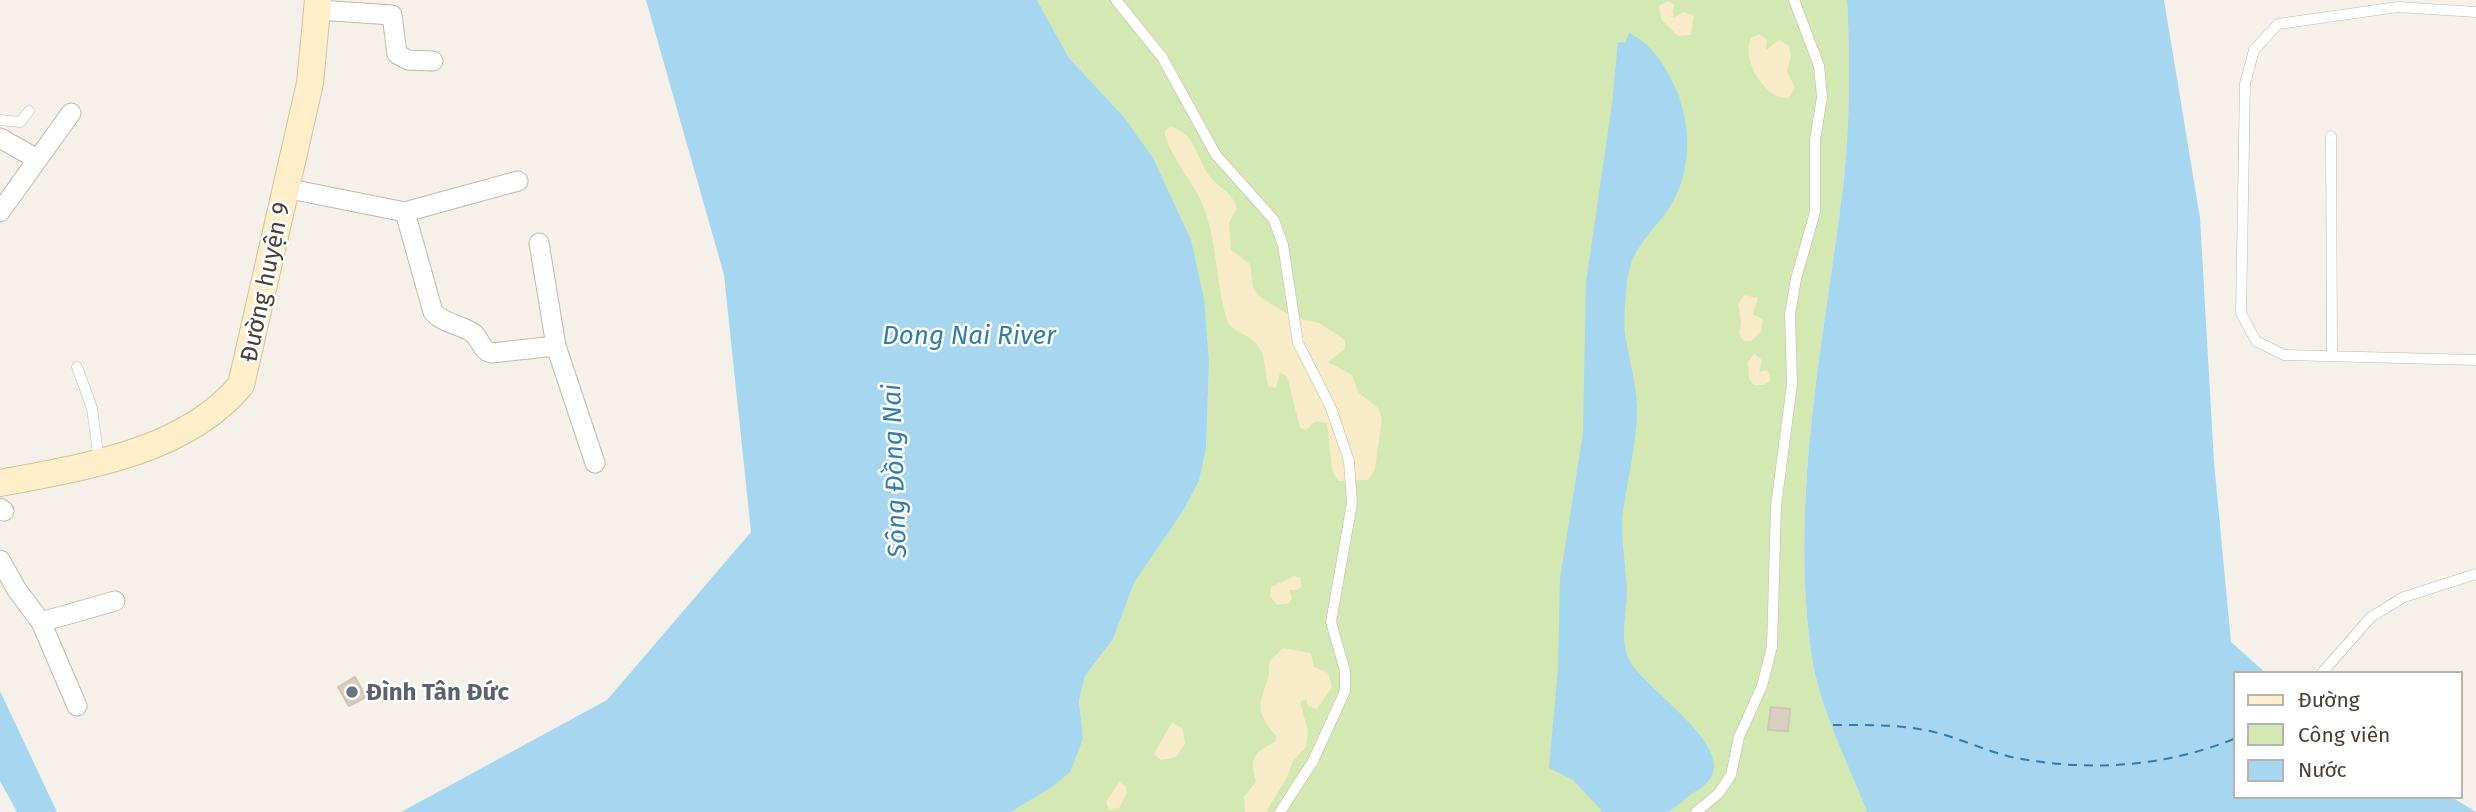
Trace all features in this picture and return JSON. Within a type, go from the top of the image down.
[{"type":"street","points":[[318,5],[392,15],[397,54],[408,60],[433,61]]},
{"type":"street","name":"Đường huyện 9","points":[[0,482],[99,462],[141,450],[190,428],[227,402],[241,385],[310,83],[318,5]]},
{"type":"street","points":[[0,212],[71,113]]},
{"type":"street","points":[[0,138],[37,159]]},
{"type":"street","points":[[285,188],[405,212],[518,181]]},
{"type":"street","points":[[405,212],[427,296],[439,318],[472,333],[483,349],[491,353],[556,346]]},
{"type":"street","points":[[539,243],[556,346],[595,463]]},
{"type":"street","points":[[0,560],[17,590],[41,622],[77,706]]},
{"type":"street","points":[[41,622],[115,601]]},
{"type":"lane","points":[[1116,0],[1161,57],[1216,155],[1274,220],[1283,245],[1298,343],[1331,408],[1349,461],[1352,503],[1331,622],[1345,671],[1345,691],[1327,734],[1280,812]]},
{"type":"lane","points":[[1696,812],[1718,793],[1731,775],[1739,737],[1762,686],[1772,647],[1776,506],[1792,384],[1791,296],[1815,212],[1815,140],[1822,97],[1819,66],[1794,0]]},
{"type":"lane","points":[[2476,12],[2398,7],[2327,15],[2278,24],[2253,50],[2245,84],[2241,313],[2256,341],[2284,355],[2476,360]]},
{"type":"lane","points":[[0,120],[20,122],[29,111]]},
{"type":"lane","points":[[2331,136],[2332,355]]},
{"type":"lane","points":[[78,366],[92,408],[99,462]]},
{"type":"lane","points":[[2323,672],[2371,618],[2404,597],[2476,574]]},
{"type":"green space","points":[[1037,0],[1847,0],[1849,90],[1846,157],[1812,418],[1804,538],[1806,598],[1816,677],[1828,716],[1867,812],[1010,812],[1083,739],[1079,701],[1085,676],[1113,639],[1134,583],[1183,511],[1199,481],[1206,449],[1209,363],[1123,116],[1069,58]]},
{"type":"sand","points":[[1668,1],[1674,5],[1673,18],[1684,12],[1694,16],[1691,35],[1678,36],[1661,19],[1659,6]]},
{"type":"sand","points":[[1759,34],[1767,40],[1766,50],[1779,40],[1789,46],[1791,55],[1787,71],[1795,88],[1788,98],[1779,97],[1763,85],[1752,66],[1749,47],[1751,38]]},
{"type":"sand","points":[[1170,127],[1179,130],[1191,141],[1207,172],[1235,204],[1237,209],[1229,222],[1231,250],[1250,264],[1253,288],[1259,296],[1292,317],[1319,323],[1345,340],[1345,349],[1328,362],[1352,375],[1358,392],[1378,408],[1382,418],[1375,469],[1368,480],[1338,481],[1332,470],[1327,423],[1316,421],[1306,430],[1300,428],[1287,376],[1280,373],[1276,388],[1268,386],[1260,349],[1228,323],[1207,216],[1169,145],[1165,131]]},
{"type":"sand","points":[[1744,295],[1758,298],[1753,314],[1763,320],[1761,332],[1751,341],[1744,341],[1739,334],[1741,323],[1738,304]]},
{"type":"sand","points":[[1754,354],[1762,360],[1759,372],[1766,370],[1770,374],[1770,381],[1764,385],[1754,385],[1749,379],[1748,362]]},
{"type":"sand","points":[[1294,576],[1300,577],[1302,586],[1297,590],[1289,590],[1292,598],[1289,603],[1277,605],[1270,596],[1271,587]]},
{"type":"sand","points":[[1283,648],[1311,653],[1314,667],[1328,673],[1332,687],[1317,709],[1308,706],[1306,699],[1300,702],[1308,731],[1306,747],[1293,761],[1286,779],[1266,812],[1245,812],[1244,797],[1256,782],[1253,766],[1255,756],[1276,741],[1276,736],[1262,715],[1261,703],[1269,676],[1270,661]]},
{"type":"sand","points":[[1172,722],[1183,729],[1185,744],[1176,757],[1161,760],[1154,754]]},
{"type":"sand","points":[[1120,781],[1126,787],[1127,793],[1119,808],[1109,810],[1106,802]]},
{"type":"water","name":"Dong Nai River","points":[[646,0],[1037,0],[1069,58],[1123,116],[1153,158],[1191,240],[1204,299],[1209,363],[1206,449],[1199,481],[1183,511],[1134,583],[1113,639],[1085,676],[1079,701],[1083,739],[1070,772],[1052,787],[1010,812],[401,812],[607,700],[751,532],[724,275]]},
{"type":"water","points":[[1847,0],[2164,0],[2200,218],[2214,462],[2231,642],[2265,672],[2234,672],[2234,798],[2453,798],[2476,812],[1867,812],[1828,716],[1816,677],[1806,598],[1804,538],[1812,418],[1844,179],[1849,45]]},
{"type":"water","points":[[1629,33],[1650,48],[1665,68],[1680,99],[1687,132],[1681,184],[1665,214],[1632,261],[1624,314],[1637,420],[1622,522],[1627,591],[1624,643],[1629,659],[1639,673],[1691,725],[1706,743],[1713,761],[1711,777],[1666,812],[1603,812],[1573,780],[1549,768],[1558,668],[1560,579],[1583,433],[1586,282],[1612,104],[1618,42],[1625,43]]},
{"type":"water","points":[[0,691],[57,812],[17,812],[0,781]]},
{"type":"building","name":"Đình Tân Đức","points":[[355,677],[366,697],[349,706],[338,687]]},
{"type":"building","points":[[1771,707],[1790,709],[1788,731],[1768,730]]},
{"type":"ferry route","points":[[1833,725],[1922,729],[2016,758],[2072,765],[2155,761],[2209,748],[2234,739]]},
{"type":"place","name":"Đình Tân Đức","points":[[352,692]]},
{"type":"water label","name":"Sông Đồng Nai","points":[[894,471]]}]
